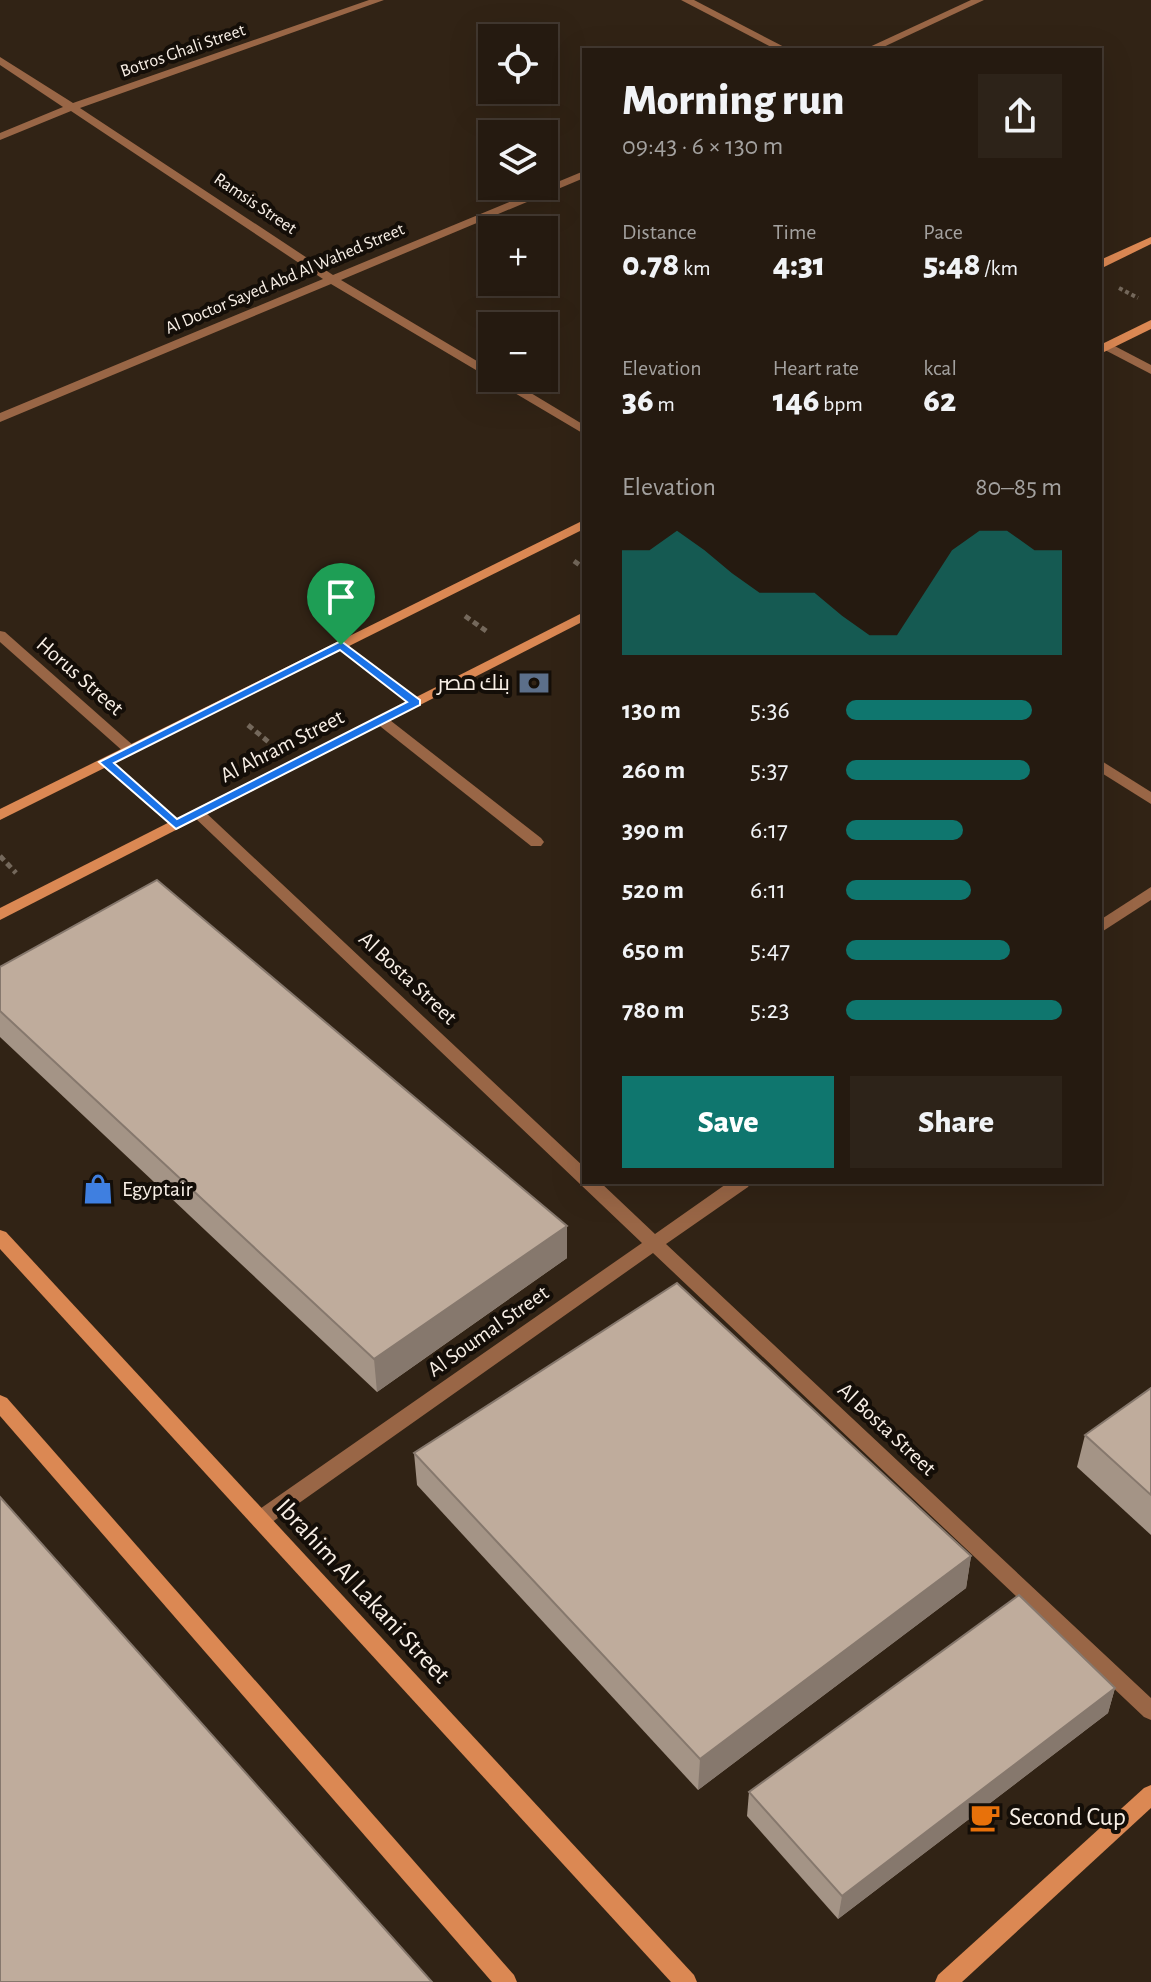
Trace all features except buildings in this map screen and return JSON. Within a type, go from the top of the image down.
[{"type":"main road","points":[[1102,264],[1151,240]]},
{"type":"main road","points":[[1103,348],[1151,324]]},
{"type":"main road","points":[[0,815],[582,525]]},
{"type":"main road","name":"Al Ahram Street","points":[[0,915],[582,617]]},
{"type":"main road","name":"Ibrahim Al Lakani Street","points":[[0,1237],[686,1982]]},
{"type":"main road","points":[[0,1403],[506,1982]]},
{"type":"main road","points":[[946,1982],[1151,1795]]},
{"type":"street","name":"Botros Ghali Street","points":[[0,137],[72,107],[379,0]]},
{"type":"street","points":[[686,0],[781,48]]},
{"type":"street","points":[[872,48],[979,0]]},
{"type":"street","name":"Ramsis Street","points":[[0,60],[331,279],[478,367]]},
{"type":"street","name":"Al Doctor Sayed Abd Al Wahed Street","points":[[0,418],[582,175]]},
{"type":"street","points":[[1103,348],[1151,370]]},
{"type":"street","name":"Ramsis Street","points":[[519,392],[582,429]]},
{"type":"street","name":"Horus Street","points":[[0,635],[130,750]]},
{"type":"street","points":[[381,720],[536,842]]},
{"type":"street","points":[[1102,766],[1151,799]]},
{"type":"street","name":"Al Bosta Street","points":[[198,813],[582,1175]]},
{"type":"street","points":[[1102,927],[1151,892]]},
{"type":"street","name":"Al Bosta Street","points":[[591,1184],[1151,1711]]},
{"type":"street","name":"Al Soumal Street","points":[[261,1519],[739,1184]]},
{"type":"path","points":[[1113,285],[1151,304]]},
{"type":"path","points":[[438,596],[515,652]]},
{"type":"path","points":[[341,645],[415,702]]},
{"type":"path","points":[[223,703],[295,764]]},
{"type":"path","points":[[105,762],[176,825]]},
{"type":"place","name":"بنك مصر","points":[[534,683]]},
{"type":"place","name":"Egyptair","points":[[98,1189]]},
{"type":"place","name":"Second Cup","points":[[985,1817]]},
{"type":"route","points":[[341,645],[415,702],[176,825],[105,762],[130,750],[341,645]]}]
